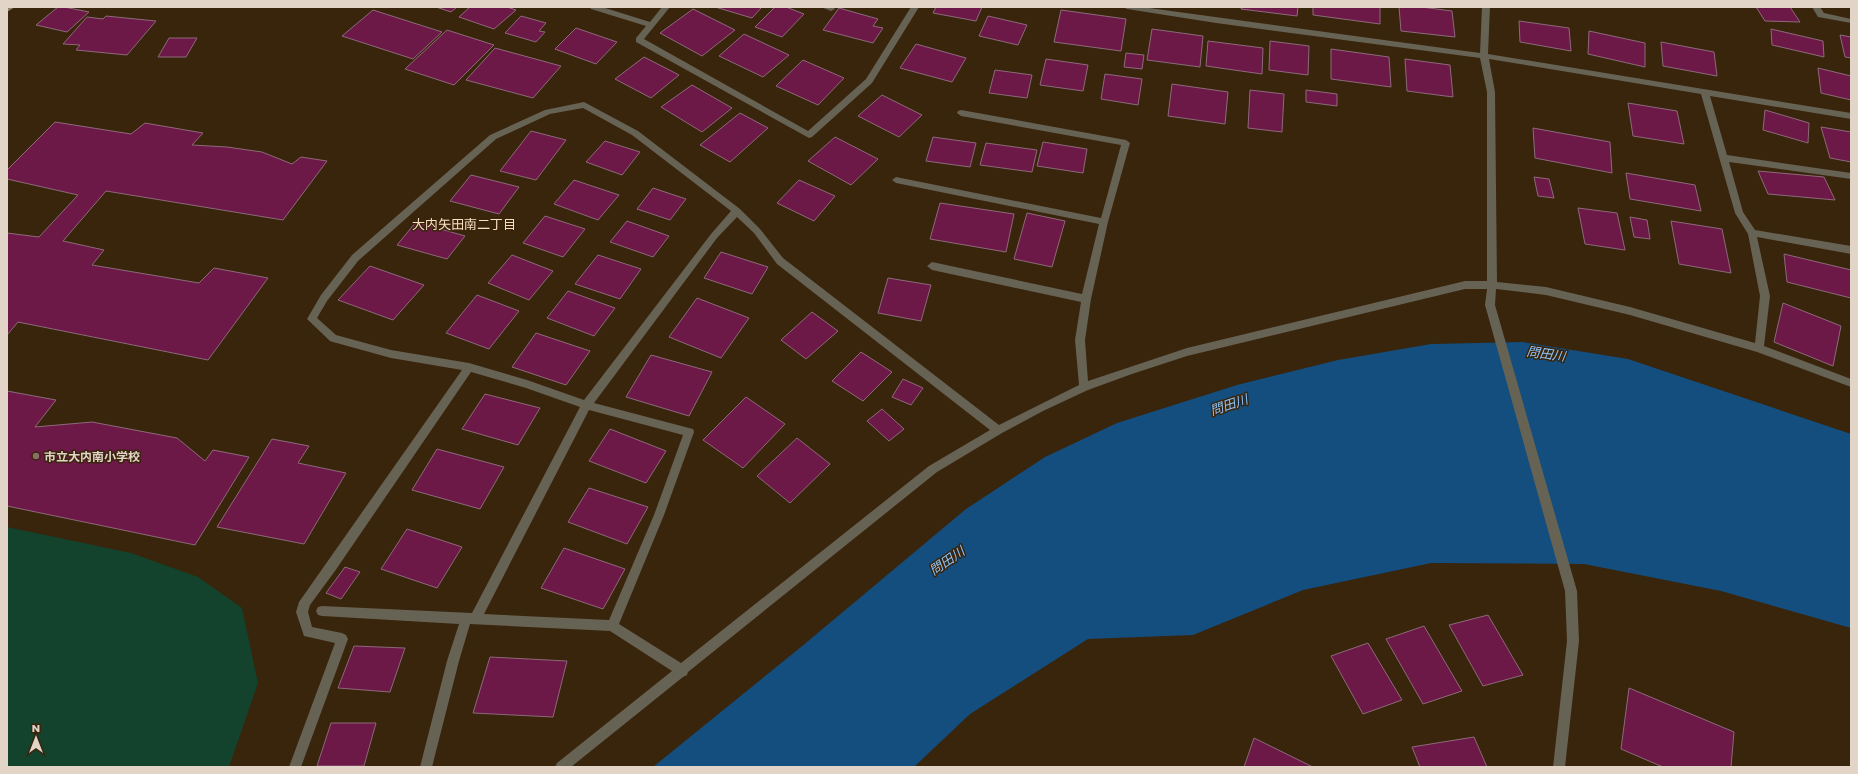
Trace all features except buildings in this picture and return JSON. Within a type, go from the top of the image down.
[{"type":"street","points":[[7,10],[11,7]]},
{"type":"street","points":[[594,7],[651,25]]},
{"type":"street","points":[[666,7],[639,40],[809,135],[869,81],[915,7]]},
{"type":"street","points":[[1127,7],[1193,18],[1484,56],[1851,116]]},
{"type":"street","points":[[1486,7],[1484,56],[1491,92],[1492,285],[1490,305],[1571,592],[1573,641],[1559,767]]},
{"type":"street","points":[[1816,7],[1821,15],[1851,20]]},
{"type":"street","points":[[1705,93],[1738,213],[1752,233],[1766,296],[1760,348]]},
{"type":"street","points":[[612,626],[660,515],[689,432],[586,405],[527,384],[468,367],[391,354],[333,338],[312,319],[324,298],[355,258],[493,137],[548,112],[584,105],[635,133],[737,211],[757,231],[780,262],[998,430]]},
{"type":"street","points":[[961,113],[1126,143],[1104,222],[1086,299],[1080,340],[1084,387]]},
{"type":"street","points":[[1723,158],[1851,176]]},
{"type":"street","points":[[896,180],[1104,222]]},
{"type":"street","points":[[426,767],[453,662],[471,619],[586,405],[714,236],[737,211]]},
{"type":"street","points":[[1752,233],[1851,250]]},
{"type":"street","points":[[932,266],[1086,299]]},
{"type":"street","points":[[561,767],[933,470],[998,430],[1084,387],[1187,352],[1465,285],[1492,285],[1546,290],[1630,311],[1760,348],[1851,384]]},
{"type":"street","points":[[295,767],[342,639],[308,632],[302,612],[305,602],[331,567],[468,367]]},
{"type":"street","points":[[322,611],[612,626],[683,671]]},
{"type":"green space","points":[[7,527],[131,553],[198,577],[242,608],[258,683],[229,767],[7,767]]},
{"type":"water","name":"問田川","points":[[1523,342],[1628,359],[1851,434],[1851,628],[1721,591],[1584,564],[1431,563],[1303,590],[1193,635],[1088,639],[970,714],[914,767],[653,767],[801,647],[966,509],[1045,457],[1117,423],[1237,385],[1338,360],[1431,344]]},
{"type":"place","name":"市立大内南小学校","points":[[36,456]]},
{"type":"district","name":"大内矢田南二丁目","points":[[464,224]]}]
